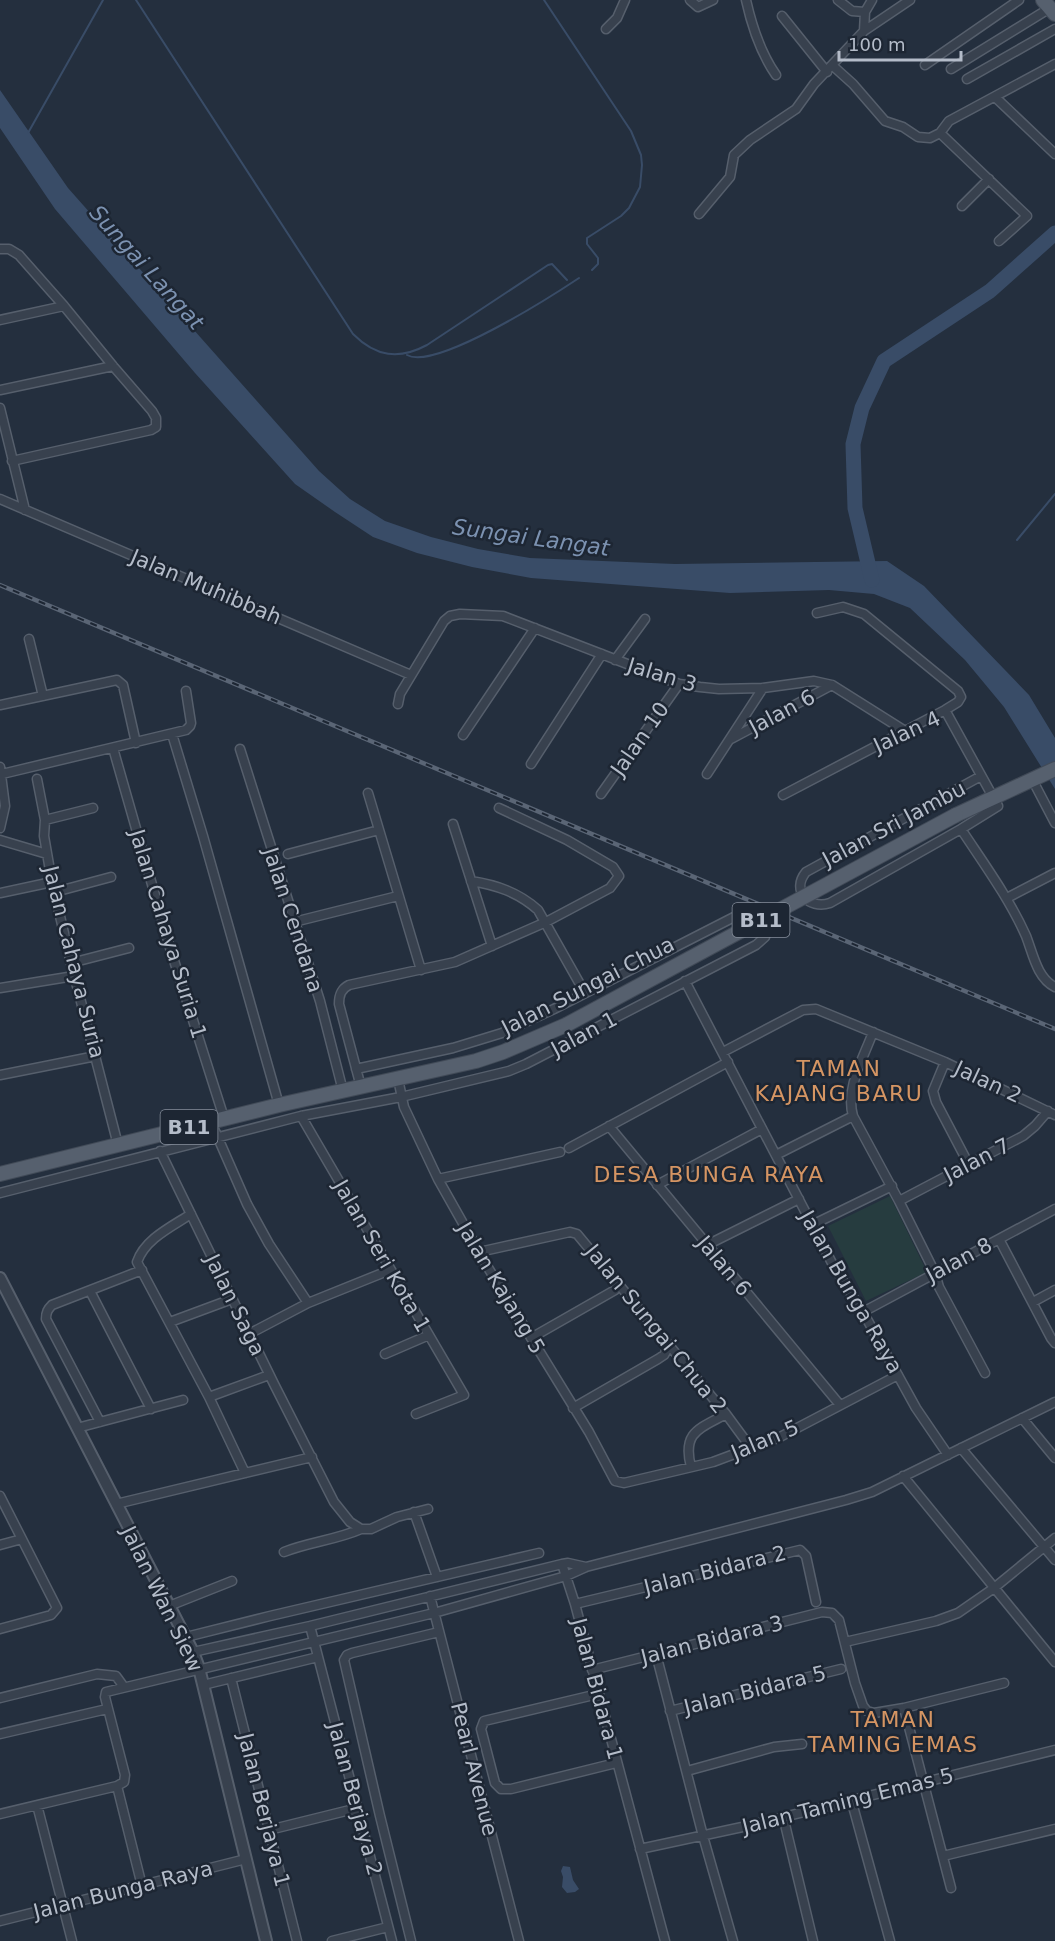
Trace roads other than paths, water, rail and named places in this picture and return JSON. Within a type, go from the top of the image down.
[{"type":"main road","name":"Jalan Sungai Chua","points":[[0,1174],[279,1105],[449,1068],[504,1052],[566,1025],[956,815],[1055,769]]},
{"type":"street","points":[[606,29],[617,18],[625,0]]},
{"type":"street","points":[[690,0],[698,7],[713,0]]},
{"type":"street","points":[[746,0],[753,32],[767,62],[776,75]]},
{"type":"street","points":[[838,0],[852,11],[865,12]]},
{"type":"street","points":[[864,31],[865,12],[872,0]]},
{"type":"street","points":[[699,214],[730,177],[734,155],[750,140],[796,110],[814,84],[864,31],[908,0]]},
{"type":"street","points":[[925,65],[1019,0]]},
{"type":"street","points":[[951,69],[1049,7]]},
{"type":"street","points":[[782,16],[830,69],[853,84],[885,121],[903,127],[923,138],[930,138],[940,133],[949,121],[1055,64]]},
{"type":"street","points":[[967,79],[1055,29]]},
{"type":"street","points":[[995,98],[1055,154]]},
{"type":"street","points":[[940,133],[1027,216],[999,241]]},
{"type":"street","points":[[962,206],[990,179]]},
{"type":"street","points":[[0,249],[9,249],[19,255],[152,411],[157,423],[156,428],[151,430],[12,461]]},
{"type":"street","points":[[0,320],[64,306]]},
{"type":"street","points":[[0,390],[112,366]]},
{"type":"street","points":[[0,408],[24,510]]},
{"type":"street","name":"Jalan Muhibbah","points":[[0,499],[411,675]]},
{"type":"street","points":[[817,613],[843,607],[872,618],[961,694],[958,702],[945,710]]},
{"type":"street","name":"Jalan 3","points":[[411,675],[444,621],[450,616],[460,614],[502,616],[679,684],[719,689],[763,688],[814,681],[832,685],[905,731]]},
{"type":"street","points":[[615,660],[645,619]]},
{"type":"street","points":[[463,735],[535,628]]},
{"type":"street","points":[[29,639],[43,696]]},
{"type":"street","points":[[531,764],[602,654]]},
{"type":"street","points":[[398,704],[400,694],[411,675]]},
{"type":"street","points":[[0,705],[114,680],[120,681],[123,685],[136,743]]},
{"type":"street","name":"Jalan 10","points":[[601,794],[679,684]]},
{"type":"street","name":"Jalan 6","points":[[731,739],[832,685]]},
{"type":"street","points":[[707,774],[763,688]]},
{"type":"street","points":[[0,828],[5,806],[1,770],[113,748],[186,730],[190,726],[186,691]]},
{"type":"street","name":"Jalan 4","points":[[783,795],[945,710],[993,797]]},
{"type":"street","points":[[172,734],[279,1105]]},
{"type":"street","name":"Jalan Cahaya Suria 1","points":[[113,748],[217,1120],[217,1137],[264,1234],[309,1303]]},
{"type":"street","name":"Jalan Cendana","points":[[240,749],[320,1001],[343,1091]]},
{"type":"street","name":"Jalan Sri Jambu","points":[[961,829],[824,904],[810,903],[804,897],[800,884],[801,877],[806,872],[981,776]]},
{"type":"street","points":[[1036,777],[1055,823]]},
{"type":"street","name":"Jalan Cahaya Suria","points":[[37,779],[45,820],[44,836],[52,882],[118,1145]]},
{"type":"street","points":[[368,794],[421,970]]},
{"type":"street","points":[[993,797],[998,806],[961,829],[1007,898],[1043,978],[1055,987]]},
{"type":"street","points":[[361,1087],[339,1004],[342,990],[349,985],[455,962],[546,922],[610,888],[619,876],[613,867],[567,840],[499,807]]},
{"type":"street","points":[[45,820],[93,808]]},
{"type":"street","points":[[453,824],[492,946]]},
{"type":"street","points":[[288,854],[379,830]]},
{"type":"street","points":[[0,840],[47,854]]},
{"type":"street","points":[[1007,898],[1055,873]]},
{"type":"street","points":[[55,892],[111,878]]},
{"type":"street","points":[[356,1068],[482,1040],[522,1024],[585,993],[538,910],[514,892],[471,881]]},
{"type":"street","points":[[0,893],[52,882]]},
{"type":"street","points":[[294,922],[398,896]]},
{"type":"street","name":"Jalan 1","points":[[0,1193],[301,1116],[509,1071],[756,945],[765,937],[767,926],[761,918],[752,914],[738,915],[585,993]]},
{"type":"street","points":[[71,963],[129,948]]},
{"type":"street","points":[[0,988],[74,976]]},
{"type":"street","name":"Jalan Bunga Raya","points":[[686,981],[832,1263],[863,1312],[916,1408],[948,1455]]},
{"type":"street","name":"Jalan 2","points":[[723,1052],[802,1010],[816,1009],[945,1062],[1052,1113]]},
{"type":"street","points":[[873,1032],[853,1086],[851,1102],[854,1116],[935,1273],[939,1287],[985,1372]]},
{"type":"street","points":[[0,1076],[96,1056]]},
{"type":"street","points":[[569,1148],[728,1062]]},
{"type":"street","points":[[945,1062],[933,1091],[936,1102],[968,1163]]},
{"type":"street","points":[[449,1068],[453,1084]]},
{"type":"street","name":"Jalan Kajang 5","points":[[398,1079],[404,1107],[438,1179],[479,1252],[589,1432],[615,1481],[624,1483]]},
{"type":"street","name":"Jalan 7","points":[[899,1201],[1023,1136],[1052,1113]]},
{"type":"street","name":"Jalan Seri Kota 1","points":[[301,1116],[464,1395],[416,1414]]},
{"type":"street","points":[[776,1155],[854,1116]]},
{"type":"street","name":"Jalan 6","points":[[609,1126],[840,1405]]},
{"type":"street","points":[[657,1185],[762,1129]]},
{"type":"street","name":"Jalan Saga","points":[[160,1151],[269,1376],[334,1502],[350,1522],[361,1529]]},
{"type":"street","points":[[438,1179],[560,1152]]},
{"type":"street","points":[[35,1166],[39,1183]]},
{"type":"street","points":[[812,1225],[891,1186]]},
{"type":"street","points":[[707,1245],[798,1199]]},
{"type":"street","name":"Jalan 8","points":[[863,1312],[1055,1209]]},
{"type":"street","points":[[191,1215],[162,1233],[144,1248],[137,1262],[209,1398],[245,1473]]},
{"type":"street","name":"Jalan Sungai Chua 2","points":[[479,1252],[570,1232],[577,1234],[726,1414],[751,1448]]},
{"type":"street","points":[[999,1239],[1055,1343]]},
{"type":"street","points":[[100,1422],[46,1314],[52,1305],[142,1270]]},
{"type":"street","points":[[249,1334],[309,1303],[390,1270]]},
{"type":"street","name":"Jalan Wan Siew","points":[[0,1278],[193,1652],[199,1668],[266,1941]]},
{"type":"street","points":[[531,1338],[615,1290],[618,1283]]},
{"type":"street","points":[[1033,1302],[1055,1290]]},
{"type":"street","points":[[90,1291],[151,1409]]},
{"type":"street","points":[[170,1322],[232,1299]]},
{"type":"street","points":[[385,1354],[429,1335]]},
{"type":"street","points":[[573,1408],[658,1359],[664,1355],[669,1346]]},
{"type":"street","name":"Jalan 5","points":[[624,1483],[712,1462],[780,1437],[898,1375]]},
{"type":"street","points":[[209,1398],[269,1376]]},
{"type":"street","points":[[77,1428],[183,1400]]},
{"type":"street","points":[[0,1814],[117,1786],[124,1782],[125,1775],[107,1709],[106,1692],[434,1613],[566,1576],[586,1567],[846,1500],[872,1492],[1055,1402]]},
{"type":"street","points":[[691,1467],[689,1440],[703,1427],[726,1414]]},
{"type":"street","points":[[1022,1418],[1055,1458]]},
{"type":"street","points":[[961,1448],[1055,1560]]},
{"type":"street","points":[[116,1504],[312,1457]]},
{"type":"street","points":[[903,1476],[1055,1662]]},
{"type":"street","points":[[0,1496],[57,1608],[51,1615],[0,1629]]},
{"type":"street","points":[[284,1551],[361,1529],[371,1529],[397,1517],[428,1509]]},
{"type":"street","points":[[414,1512],[437,1577]]},
{"type":"street","points":[[1004,1683],[904,1708],[874,1713],[867,1711],[855,1683],[845,1642],[948,1617],[966,1609],[1055,1538]]},
{"type":"street","points":[[0,1545],[22,1539]]},
{"type":"street","name":"Jalan Bidara 2","points":[[575,1604],[800,1550],[806,1556],[816,1602]]},
{"type":"street","points":[[186,1637],[540,1553]]},
{"type":"street","points":[[193,1652],[310,1626],[562,1564],[586,1567]]},
{"type":"street","name":"Jalan Bidara 1","points":[[562,1564],[575,1604],[665,1941]]},
{"type":"street","points":[[169,1606],[232,1581]]},
{"type":"street","name":"Pearl Avenue","points":[[430,1596],[519,1941]]},
{"type":"street","name":"Jalan Bidara 3","points":[[591,1670],[822,1612],[832,1613],[839,1620],[845,1642]]},
{"type":"street","name":"Jalan Berjaya 2","points":[[310,1626],[392,1941]]},
{"type":"street","points":[[411,1941],[344,1660],[352,1653],[439,1632]]},
{"type":"street","points":[[656,1654],[733,1941]]},
{"type":"street","points":[[202,1685],[318,1657]]},
{"type":"street","name":"Jalan Bidara 5","points":[[670,1711],[841,1669]]},
{"type":"street","points":[[0,1698],[97,1674],[116,1676],[124,1687]]},
{"type":"street","name":"Jalan Berjaya 1","points":[[231,1678],[297,1941]]},
{"type":"street","points":[[598,1694],[484,1721],[481,1729],[495,1784],[501,1789],[511,1788],[616,1762]]},
{"type":"street","points":[[904,1708],[951,1888]]},
{"type":"street","points":[[0,1734],[107,1709]]},
{"type":"street","points":[[687,1771],[774,1747],[802,1744]]},
{"type":"street","name":"Jalan Taming Emas 5","points":[[640,1849],[703,1836],[1055,1750]]},
{"type":"street","points":[[117,1786],[142,1886]]},
{"type":"street","points":[[851,1799],[890,1941]]},
{"type":"street","points":[[37,1805],[72,1941]]},
{"type":"street","points":[[269,1830],[358,1808]]},
{"type":"street","points":[[783,1816],[813,1941]]},
{"type":"street","points":[[943,1856],[1055,1829]]},
{"type":"street","name":"Jalan Bunga Raya","points":[[0,1921],[246,1859]]},
{"type":"street","points":[[332,1941],[388,1927]]},
{"type":"water","points":[[0,90],[68,188],[319,471],[350,499],[385,521],[431,537],[478,549],[530,558],[675,564],[887,561],[924,586],[1029,695],[1055,738],[1055,789],[1004,707],[965,660],[910,608],[874,594],[829,590],[730,593],[531,578],[472,567],[417,553],[373,537],[335,512],[295,484],[195,373],[55,209],[0,128]]},
{"type":"water","points":[[563,1866],[570,1867],[573,1880],[579,1889],[575,1892],[567,1893],[562,1887]]},
{"type":"waterway","points":[[28,133],[103,0]]},
{"type":"waterway","points":[[136,0],[353,334],[370,348],[388,354],[417,350],[548,265],[552,264],[567,280]]},
{"type":"waterway","points":[[544,0],[631,131],[641,155],[640,187],[629,208],[621,216],[587,238],[587,244],[598,258],[598,264],[592,270]]},
{"type":"waterway","points":[[872,580],[855,508],[853,444],[862,408],[884,361],[990,291],[1055,233]]},
{"type":"waterway","points":[[407,355],[421,357],[467,342],[545,300],[579,278]]},
{"type":"waterway","points":[[1017,540],[1055,494]]},
{"type":"railway","points":[[0,585],[1055,1029]]},
{"type":"district","name":"TAMAN KAJANG BARU","points":[[839,1080]]},
{"type":"district","name":"DESA BUNGA RAYA","points":[[709,1174]]},
{"type":"district","name":"TAMAN TAMING EMAS","points":[[893,1732]]},
{"type":"water label","name":"Sungai Langat","points":[[147,267]]},
{"type":"water label","name":"Sungai Langat","points":[[531,537]]}]
